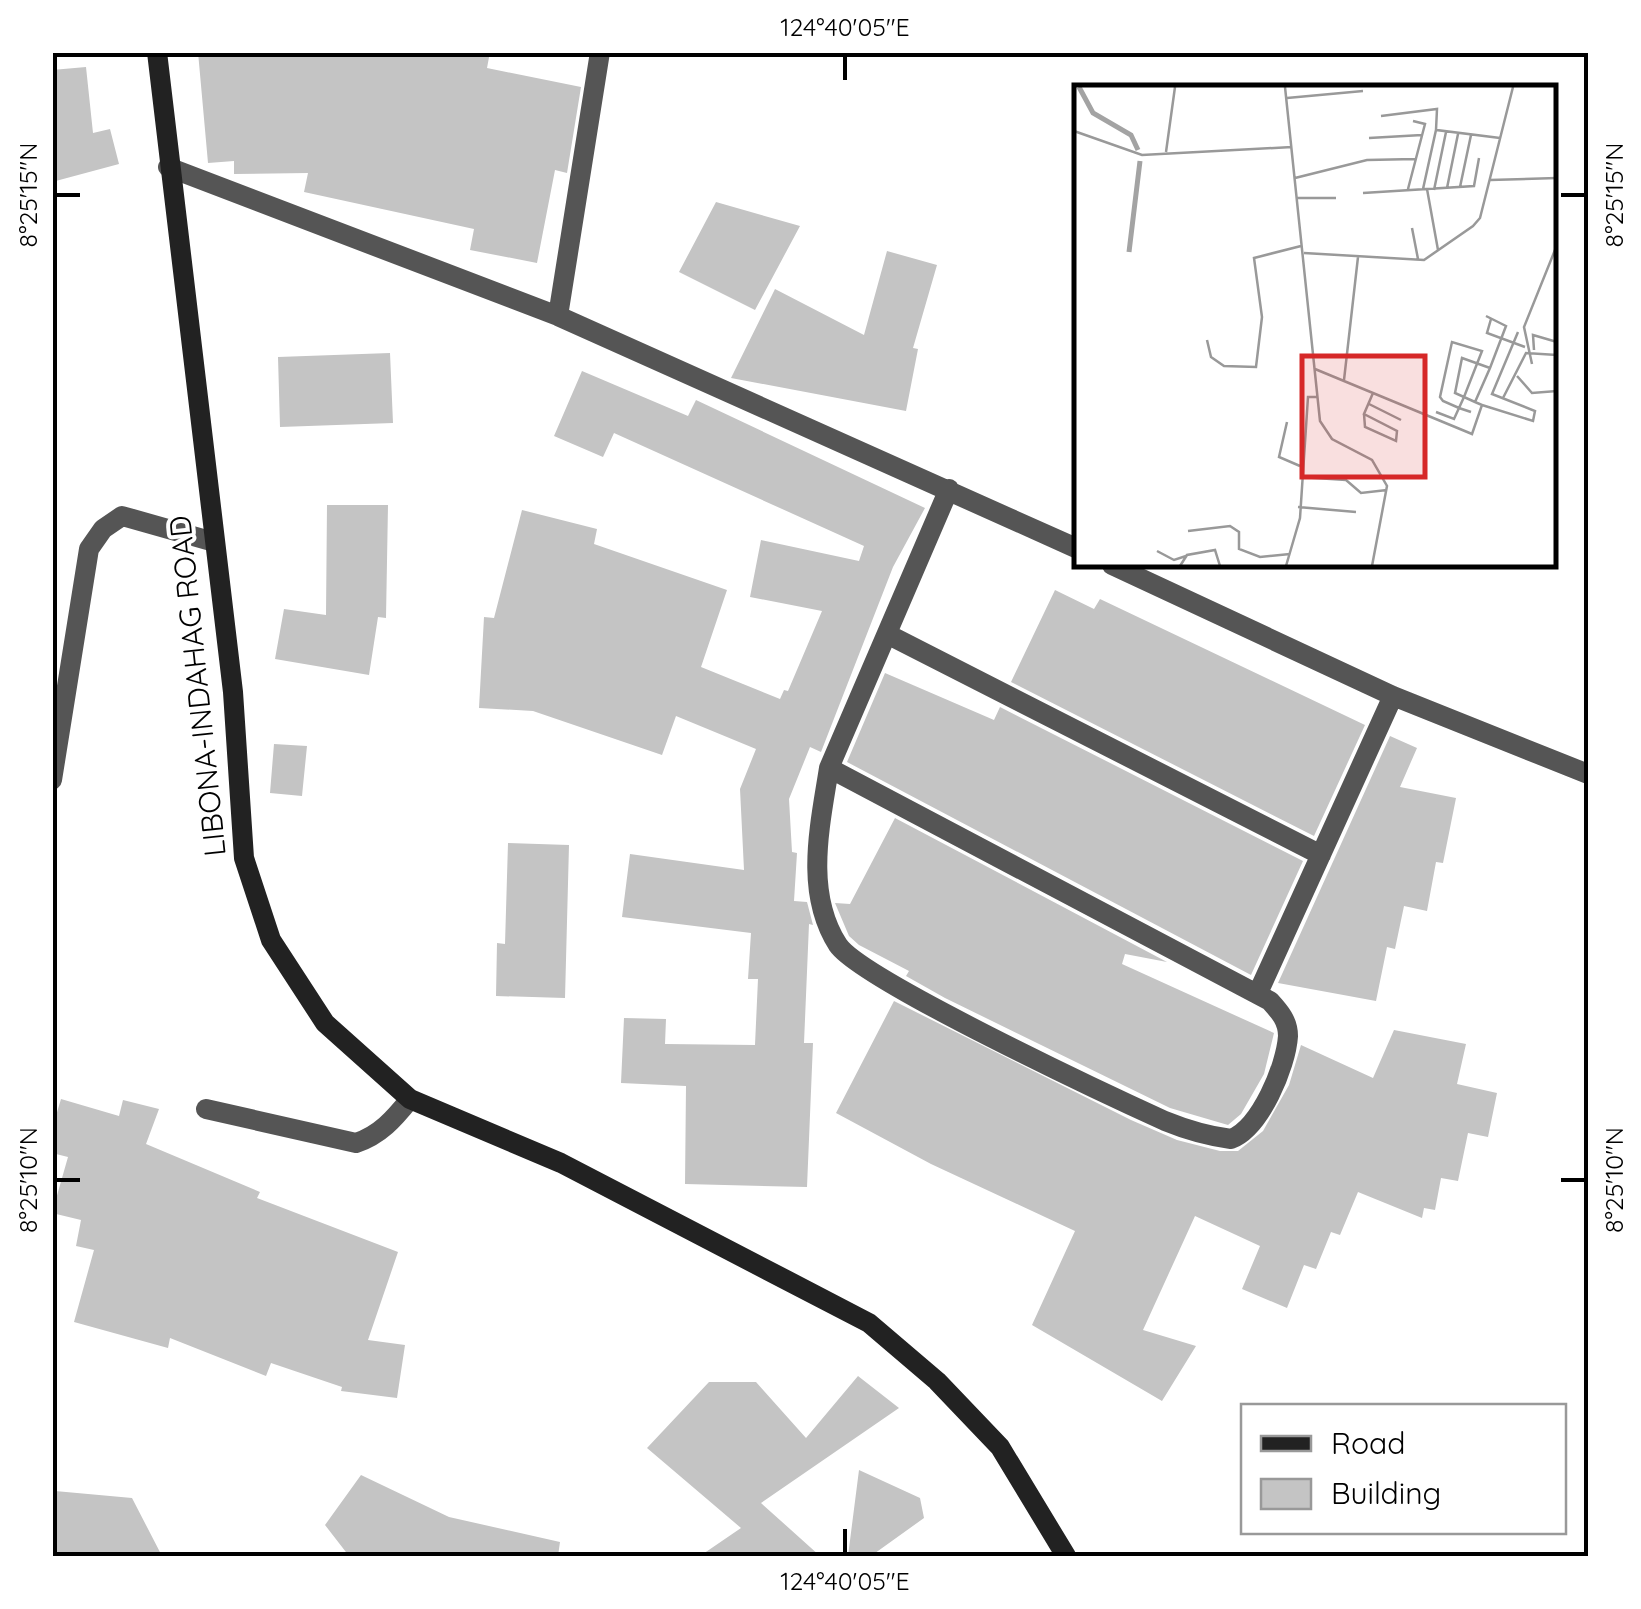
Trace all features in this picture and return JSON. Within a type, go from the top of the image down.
[{"type":"main road","name":"LIBONA-INDAHAG ROAD","points":[[157,52],[233,692],[244,858],[271,940],[325,1024],[410,1099],[560,1163],[869,1323],[938,1381],[1000,1447],[1066,1556]]},
{"type":"street","points":[[558,316],[600,52]]},
{"type":"street","points":[[168,166],[558,316],[1074,547]]},
{"type":"street","points":[[829,768],[1258,993],[1284,1018],[1288,1034],[1256,1123],[1231,1139],[1167,1121],[886,982],[840,948],[822,913],[816,856],[829,768],[853,707],[890,635],[950,489]]},
{"type":"street","points":[[52,780],[89,548],[103,529],[122,516],[214,542]]},
{"type":"street","points":[[1118,568],[1393,696],[1588,774]]},
{"type":"street","points":[[890,635],[1321,856]]},
{"type":"street","points":[[1258,993],[1393,696]]},
{"type":"street","points":[[206,1109],[356,1143],[391,1122],[410,1099]]},
{"type":"building","points":[[198,52],[490,52],[487,68],[581,87],[567,173],[555,170],[537,263],[470,250],[474,229],[304,192],[308,173],[234,174],[234,161],[208,163]]},
{"type":"building","points":[[86,67],[93,133],[110,129],[119,164],[52,182],[52,70]]},
{"type":"building","points":[[716,202],[800,226],[755,310],[679,272]]},
{"type":"building","points":[[887,251],[937,265],[913,348],[918,349],[906,411],[731,378],[775,289],[864,335]]},
{"type":"building","points":[[390,353],[393,423],[280,427],[278,357]]},
{"type":"building","points":[[582,371],[688,416],[696,400],[925,508],[893,567],[821,752],[810,747],[789,799],[792,852],[797,853],[794,901],[807,902],[813,925],[809,924],[804,1043],[813,1043],[807,1187],[685,1184],[686,1086],[621,1083],[624,1018],[666,1019],[665,1044],[755,1045],[758,979],[748,979],[751,933],[622,917],[630,854],[744,870],[740,789],[756,749],[676,716],[662,755],[533,711],[479,708],[484,617],[494,618],[522,510],[597,529],[594,544],[727,590],[701,667],[780,699],[784,690],[788,691],[822,611],[750,597],[761,540],[859,561],[864,546],[614,433],[603,457],[554,436]]},
{"type":"building","points":[[327,505],[388,505],[386,618],[378,617],[369,675],[275,659],[284,609],[326,615]]},
{"type":"building","points":[[1055,590],[1094,609],[1100,599],[1365,725],[1314,836],[1011,682]]},
{"type":"building","points":[[885,673],[994,720],[1000,707],[1303,861],[1251,975],[847,762]]},
{"type":"building","points":[[1390,736],[1417,748],[1400,787],[1456,798],[1443,863],[1436,862],[1427,911],[1404,906],[1395,949],[1387,947],[1376,1001],[1278,983]]},
{"type":"building","points":[[274,744],[307,746],[302,796],[270,793]]},
{"type":"building","points":[[895,818],[1167,962],[1125,954],[1122,964],[1274,1033],[1264,1074],[1241,1114],[1228,1125],[1170,1108],[945,998],[906,976],[909,971],[859,945],[849,936],[835,903],[850,904]]},
{"type":"building","points":[[508,843],[569,845],[565,998],[496,996],[497,943],[505,944]]},
{"type":"building","points":[[894,1001],[1131,1120],[1177,1140],[1220,1151],[1238,1151],[1263,1131],[1289,1085],[1301,1045],[1373,1078],[1394,1030],[1466,1044],[1457,1084],[1497,1093],[1488,1137],[1468,1133],[1458,1181],[1441,1178],[1435,1210],[1424,1208],[1422,1218],[1358,1192],[1340,1235],[1331,1232],[1316,1269],[1304,1265],[1287,1308],[1242,1289],[1260,1246],[1195,1216],[1143,1330],[1196,1346],[1162,1401],[1032,1325],[1075,1231],[931,1164],[836,1113]]},
{"type":"building","points":[[61,1099],[119,1116],[123,1100],[159,1109],[146,1144],[260,1192],[257,1198],[398,1252],[368,1340],[405,1345],[397,1398],[341,1391],[342,1387],[271,1363],[266,1376],[170,1338],[168,1348],[74,1322],[94,1250],[76,1246],[81,1220],[52,1213],[68,1157],[52,1153],[52,1129]]},
{"type":"building","points":[[858,1376],[899,1408],[761,1503],[820,1556],[700,1556],[741,1528],[647,1448],[709,1382],[756,1382],[806,1438]]},
{"type":"building","points":[[859,1470],[920,1498],[924,1518],[871,1556],[848,1556]]},
{"type":"building","points":[[361,1475],[449,1517],[560,1542],[558,1556],[349,1556],[325,1525]]},
{"type":"building","points":[[55,1491],[132,1498],[162,1556],[55,1556]]}]
